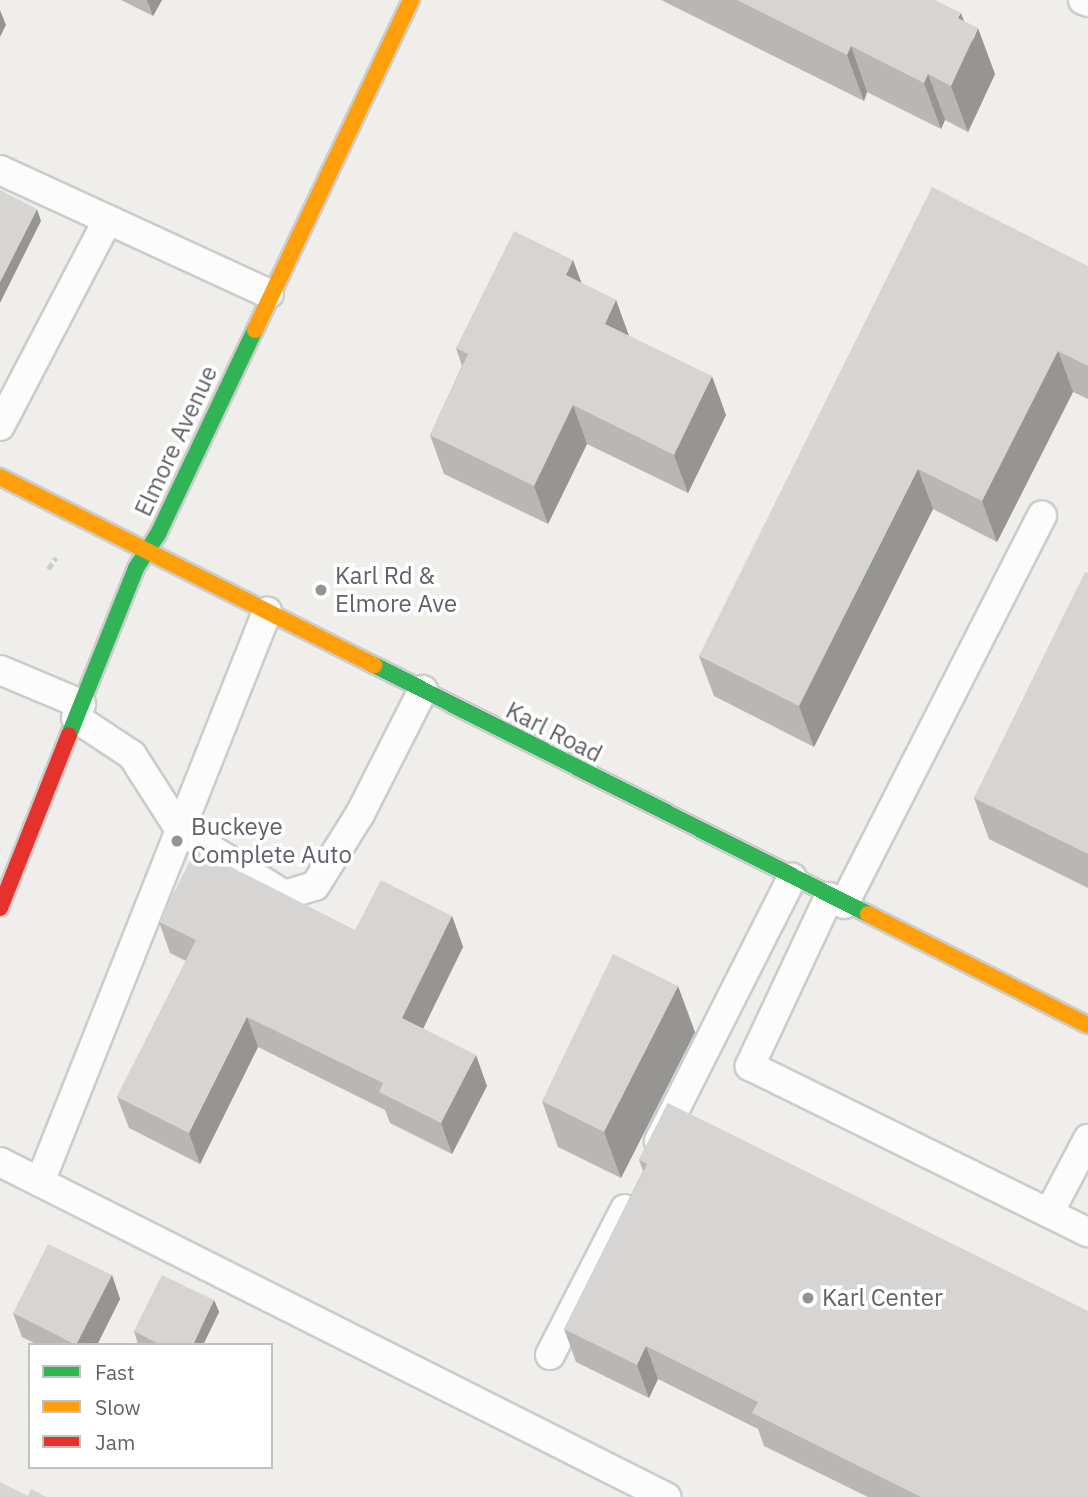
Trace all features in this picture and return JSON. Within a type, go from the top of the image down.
[{"type":"main road","name":"Elmore Avenue","points":[[0,908],[147,551],[411,0]]},
{"type":"main road","name":"Karl Road","points":[[0,477],[836,901],[1088,1025]]},
{"type":"lane","points":[[1083,0],[1088,2]]},
{"type":"lane","points":[[0,170],[270,295]]},
{"type":"lane","points":[[0,426],[11,381],[107,219]]},
{"type":"lane","points":[[1042,516],[750,1066],[1088,1232]]},
{"type":"lane","points":[[40,1182],[267,612]]},
{"type":"lane","points":[[0,670],[79,711],[132,755],[180,830],[285,895],[315,886],[360,814],[423,690]]},
{"type":"lane","points":[[550,1355],[792,878]]},
{"type":"lane","points":[[1049,1213],[1088,1139]]},
{"type":"lane","points":[[0,1162],[666,1497]]},
{"type":"path","points":[[48,569],[56,558]]},
{"type":"building","points":[[737,0],[935,0],[961,13],[958,18],[978,28],[951,86],[928,74],[924,83],[851,46],[847,55]]},
{"type":"building","points":[[932,187],[1088,266],[1088,366],[1058,351],[982,501],[918,469],[799,706],[699,656]]},
{"type":"building","points":[[0,190],[37,209],[0,282]]},
{"type":"building","points":[[514,231],[573,260],[566,275],[616,300],[605,324],[712,376],[674,455],[573,405],[534,486],[430,435],[468,354],[456,348]]},
{"type":"building","points":[[1085,572],[1088,573],[1088,854],[974,798]]},
{"type":"building","points":[[196,849],[355,930],[381,880],[452,916],[402,1018],[476,1055],[441,1123],[379,1092],[383,1083],[247,1017],[189,1133],[117,1097],[196,940],[159,922]]},
{"type":"building","points":[[613,954],[678,986],[604,1132],[542,1101]]},
{"type":"building","name":"Karl Center","points":[[668,1103],[1088,1311],[1088,1497],[921,1497],[752,1413],[758,1402],[646,1346],[637,1365],[564,1329],[647,1164],[639,1160]]},
{"type":"building","points":[[48,1244],[112,1275],[77,1343],[72,1343],[13,1313]]},
{"type":"building","points":[[162,1275],[214,1300],[194,1343],[157,1343],[134,1331]]},
{"type":"building","points":[[0,1482],[28,1496],[31,1489],[47,1497],[0,1497]]},
{"type":"traffic: fast","points":[[69,735],[136,568],[158,534],[255,330]]},
{"type":"traffic: fast","points":[[374,665],[868,914]]},
{"type":"traffic: slow","points":[[255,330],[411,0]]},
{"type":"traffic: slow","points":[[0,477],[374,665]]},
{"type":"traffic: slow","points":[[868,914],[1088,1025]]},
{"type":"traffic: jam","points":[[0,908],[69,735]]},
{"type":"place","name":"Karl Rd & Elmore Ave","points":[[321,590]]},
{"type":"place","name":"Buckeye Complete Auto","points":[[177,841]]},
{"type":"place","name":"Karl Center","points":[[808,1298]]}]
